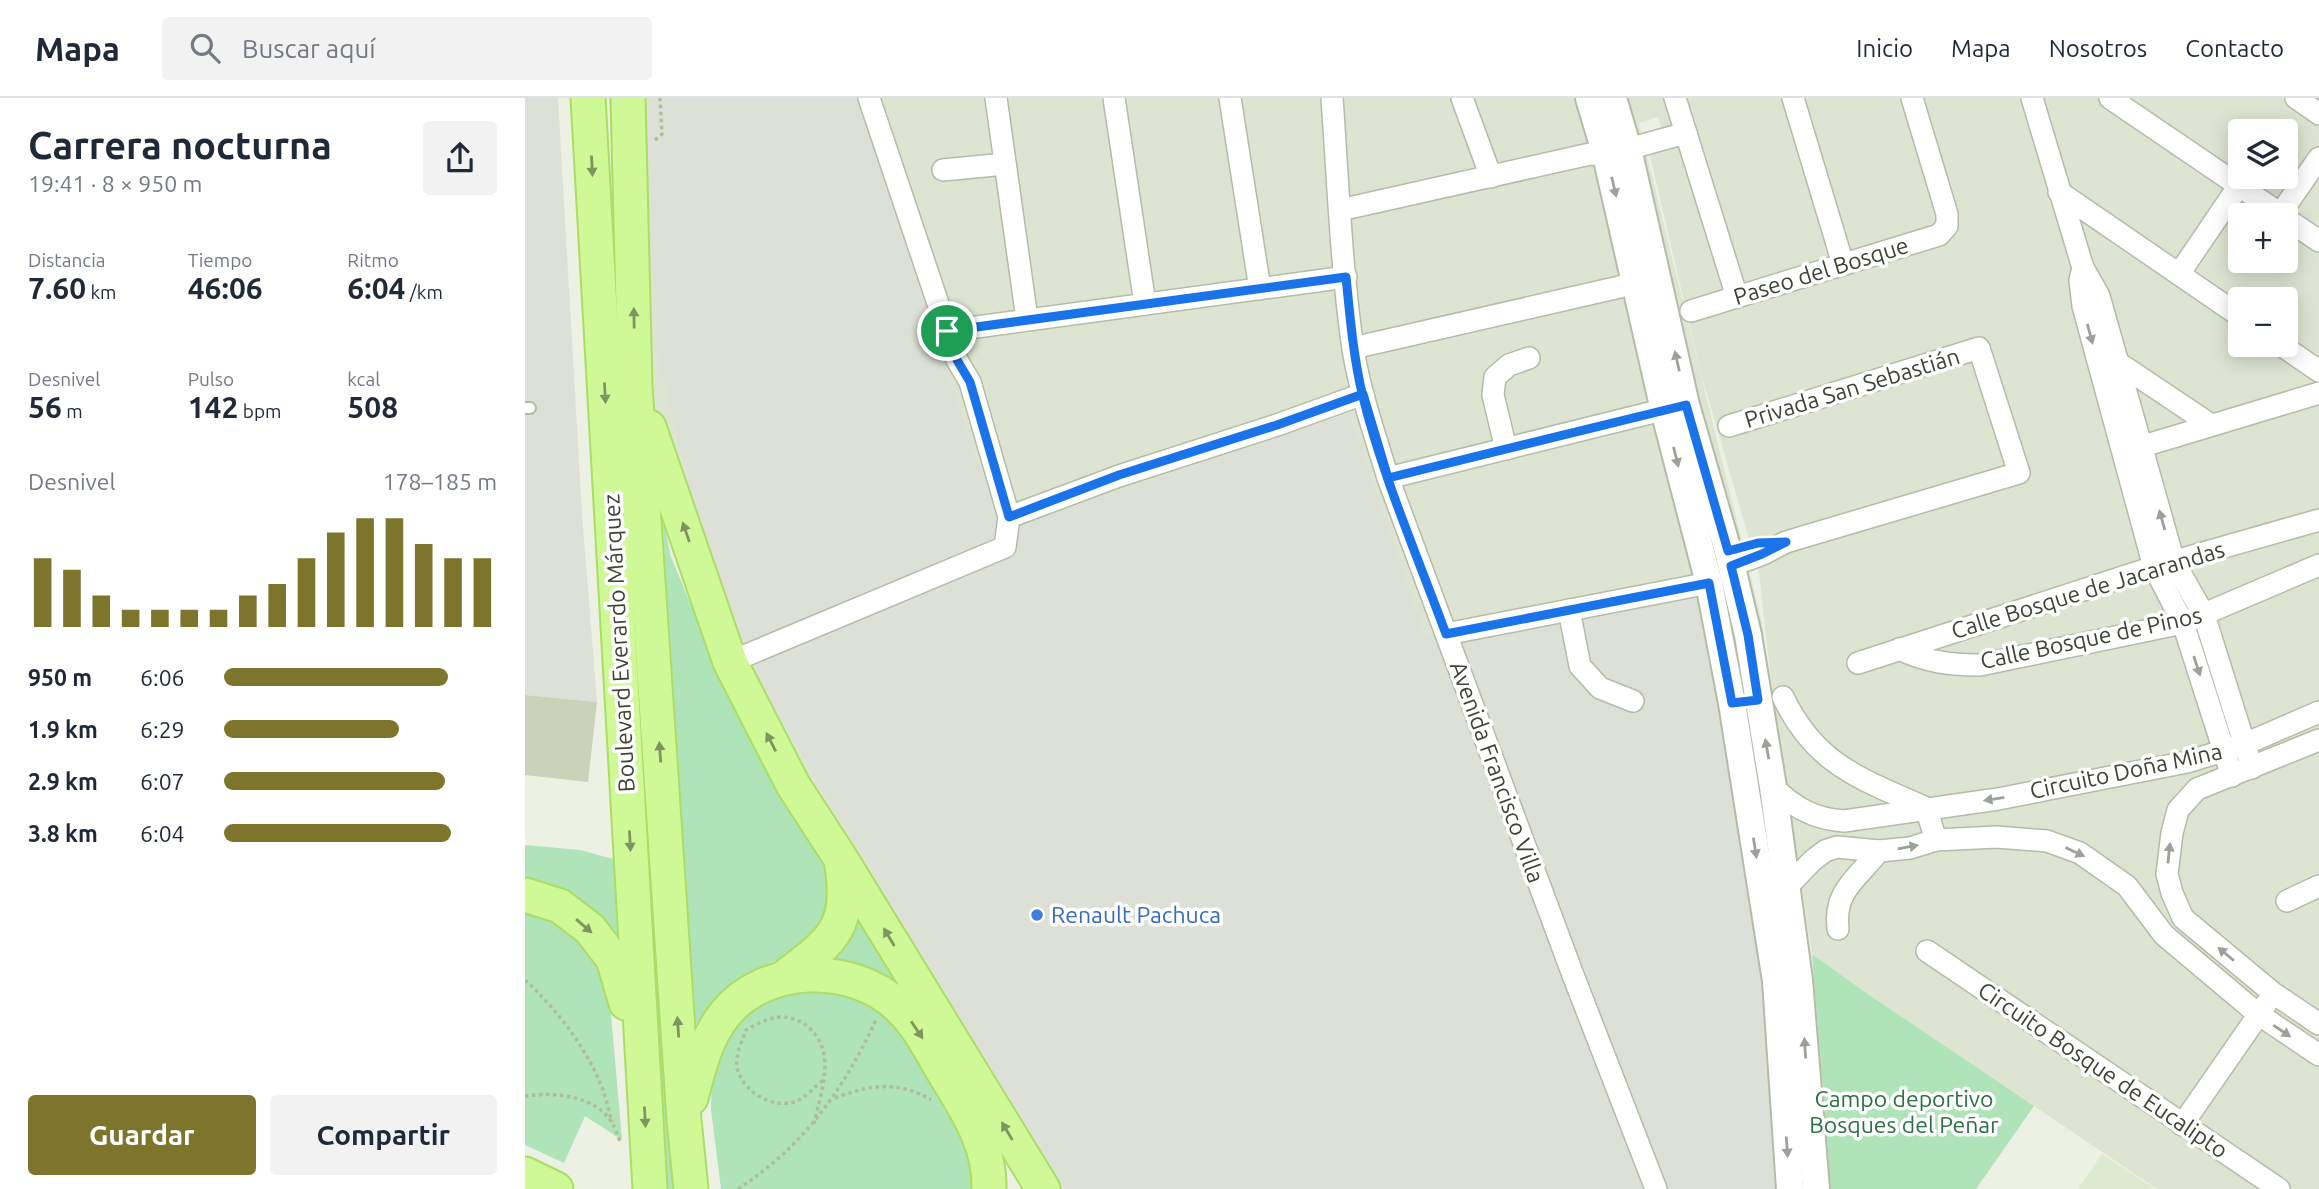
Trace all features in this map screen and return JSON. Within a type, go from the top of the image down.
[{"type":"main road","name":"Boulevard Everardo Márquez","points":[[588,98],[650,1189]]},
{"type":"main road","points":[[628,98],[635,386],[684,1120],[691,1189]]},
{"type":"main road","points":[[635,386],[730,662],[793,785],[1043,1189]]},
{"type":"main road","points":[[785,978],[827,943],[842,919],[845,885],[841,859]]},
{"type":"main road","points":[[525,895],[560,906],[590,929],[614,959],[642,1049]]},
{"type":"main road","points":[[684,1120],[706,1043],[726,1013],[754,989],[785,978],[822,975],[851,980],[874,989],[897,1005],[914,1025],[978,1129],[985,1152],[989,1189]]},
{"type":"main road","points":[[525,1174],[557,1189]]},
{"type":"street","points":[[730,662],[1005,547],[1009,517],[970,382],[957,360],[869,98]]},
{"type":"street","points":[[996,98],[1027,319]]},
{"type":"street","points":[[1114,98],[1145,304]]},
{"type":"street","points":[[1230,98],[1259,289]]},
{"type":"street","name":"Avenida Francisco Villa","points":[[1332,98],[1353,348],[1363,394],[1388,478],[1573,975],[1656,1189]]},
{"type":"street","points":[[1462,98],[1491,177]]},
{"type":"street","points":[[1589,98],[1610,147],[1705,520],[1709,583],[1758,700],[1790,1189]]},
{"type":"street","points":[[1613,98],[1610,147],[1637,283],[1675,407]]},
{"type":"street","points":[[1675,98],[1737,297]]},
{"type":"street","points":[[1793,98],[1843,264]]},
{"type":"street","name":"Paseo del Bosque","points":[[1691,311],[1939,235],[1947,226],[1947,214],[1912,98]]},
{"type":"street","points":[[2032,98],[2083,268],[2099,296],[2117,362],[2132,449]]},
{"type":"street","points":[[2109,98],[2228,180]]},
{"type":"street","points":[[2296,98],[2319,114]]},
{"type":"street","points":[[1340,210],[1491,177],[1684,126]]},
{"type":"street","points":[[2290,203],[2319,158]]},
{"type":"street","points":[[943,170],[1005,164]]},
{"type":"street","points":[[2179,274],[2237,189]]},
{"type":"street","points":[[2241,189],[2262,203]]},
{"type":"street","points":[[2059,192],[2228,308]]},
{"type":"street","points":[[2298,227],[2319,241]]},
{"type":"street","points":[[2083,268],[2080,280],[2083,306],[2132,449],[2164,565],[2224,750],[2242,772]]},
{"type":"street","points":[[947,331],[1346,277]]},
{"type":"street","points":[[1353,348],[1637,283]]},
{"type":"street","name":"Privada San Sebastián","points":[[1729,426],[1979,348],[2019,472],[1786,542],[1762,554],[1729,558]]},
{"type":"street","points":[[2298,357],[2319,371]]},
{"type":"street","points":[[1506,449],[1493,395],[1495,377],[1509,365],[1529,358]]},
{"type":"street","points":[[2117,362],[2211,425]]},
{"type":"street","points":[[2132,449],[2319,393]]},
{"type":"street","points":[[1009,517],[1119,475],[1277,425],[1363,394]]},
{"type":"street","points":[[1388,478],[1675,407]]},
{"type":"street","points":[[1705,520],[1729,558],[1748,635],[1773,788],[1799,981],[1816,1189]]},
{"type":"street","name":"Calle Bosque de Jacarandas","points":[[1858,663],[2164,565],[2319,520]]},
{"type":"street","points":[[2164,565],[2204,615],[2245,744],[2242,772]]},
{"type":"street","name":"Calle Bosque de Pinos","points":[[1899,649],[1920,659],[1947,665],[1980,665],[2183,623],[2319,565]]},
{"type":"street","points":[[1446,634],[1709,583]]},
{"type":"street","points":[[1569,610],[1580,666],[1600,688],[1633,701]]},
{"type":"street","points":[[1758,700],[1800,728],[1823,755],[1842,768],[1926,808],[1935,840]]},
{"type":"street","name":"Circuito Doña Mina","points":[[1773,788],[1805,813],[1824,820],[1844,821],[1998,799],[2187,762],[2245,744],[2319,712]]},
{"type":"street","name":"Circuito Doña Mina","points":[[2319,740],[2197,789],[2178,810],[2172,832],[2167,874],[2183,918],[2273,993],[2319,1024]]},
{"type":"street","points":[[1838,929],[1836,914],[1840,898],[1847,886],[1879,851],[1863,779]]},
{"type":"street","name":"Circuito Doña Mina","points":[[1787,887],[1812,861],[1825,851],[1837,847],[1879,851],[1910,848],[1935,840],[1997,837],[2047,841],[2080,853],[2127,886],[2164,935],[2258,1014],[2319,1055]]},
{"type":"street","points":[[2287,901],[2319,886]]},
{"type":"street","points":[[2164,935],[2183,918]]},
{"type":"street","name":"Circuito Bosque de Eucalipto","points":[[1927,951],[2279,1189]]},
{"type":"street","points":[[2182,1125],[2273,993]]},
{"type":"path","points":[[660,98],[662,134]]},
{"type":"path","points":[[525,980],[559,1015],[582,1047],[600,1082],[621,1144]]},
{"type":"path","points":[[738,1189],[786,1152],[814,1124],[851,1071],[881,1009]]},
{"type":"path","points":[[814,1124],[823,1080],[825,1063],[822,1045],[816,1033],[797,1021],[782,1017],[762,1021],[747,1030],[739,1050],[737,1065],[744,1084],[762,1098],[779,1103],[799,1100],[823,1080]]},
{"type":"path","points":[[833,1099],[859,1089],[882,1085],[903,1087],[934,1102]]},
{"type":"path","points":[[525,1096],[543,1094],[573,1098],[597,1108],[612,1122]]},
{"type":"shaded area","points":[[525,98],[558,98],[582,514],[597,702],[525,695]]},
{"type":"shaded area","points":[[609,98],[2319,98],[2319,1189],[2157,1189],[1812,954],[1774,708],[1759,573],[1700,370],[1650,156],[1667,148],[1658,117],[1639,123],[1762,623],[1771,708],[1809,955],[1828,1189],[1053,1189],[795,782],[626,379]]},
{"type":"shaded area","points":[[640,98],[857,98],[993,508],[1016,526],[1349,413],[1425,636],[1705,588],[1757,928],[1777,1189],[1065,1189],[753,674],[688,482],[657,352]]},
{"type":"shaded area","points":[[2102,1154],[2155,1189],[2078,1189]]},
{"type":"green space","points":[[622,385],[679,1189],[667,1189],[658,1080]]},
{"type":"green space","points":[[662,514],[671,557],[731,701],[774,780],[834,876],[831,920],[790,957],[779,959],[738,979],[713,1002],[695,1026]]},
{"type":"green space","points":[[525,845],[580,850],[617,860],[621,953],[525,883]]},
{"type":"green space","points":[[851,906],[900,988],[861,968],[818,959]]},
{"type":"green space","points":[[525,913],[554,920],[582,942],[608,979],[622,1140],[585,1116],[564,1163],[525,1145]]},
{"type":"green space","name":"Campo deportivo Bosques del Peñar","points":[[1812,954],[2034,1106],[1976,1189],[1831,1189]]},
{"type":"green space","points":[[807,989],[840,992],[867,1003],[886,1016],[901,1034],[968,1150],[975,1189],[721,1189],[711,1110],[712,1076],[724,1042],[746,1017],[769,998]]},
{"type":"building","points":[[525,695],[597,702],[588,782],[525,775]]},
{"type":"place","name":"Renault Pachuca","points":[[1037,915]]},
{"type":"route","points":[[947,331],[957,360],[970,382],[1009,517],[1119,475],[1277,425],[1363,394],[1388,478],[1686,405],[1728,551],[1758,543],[1786,542],[1731,566],[1748,635],[1758,700],[1732,703],[1709,583],[1446,634],[1388,478],[1363,394],[1353,348],[1346,277],[947,331]]}]
